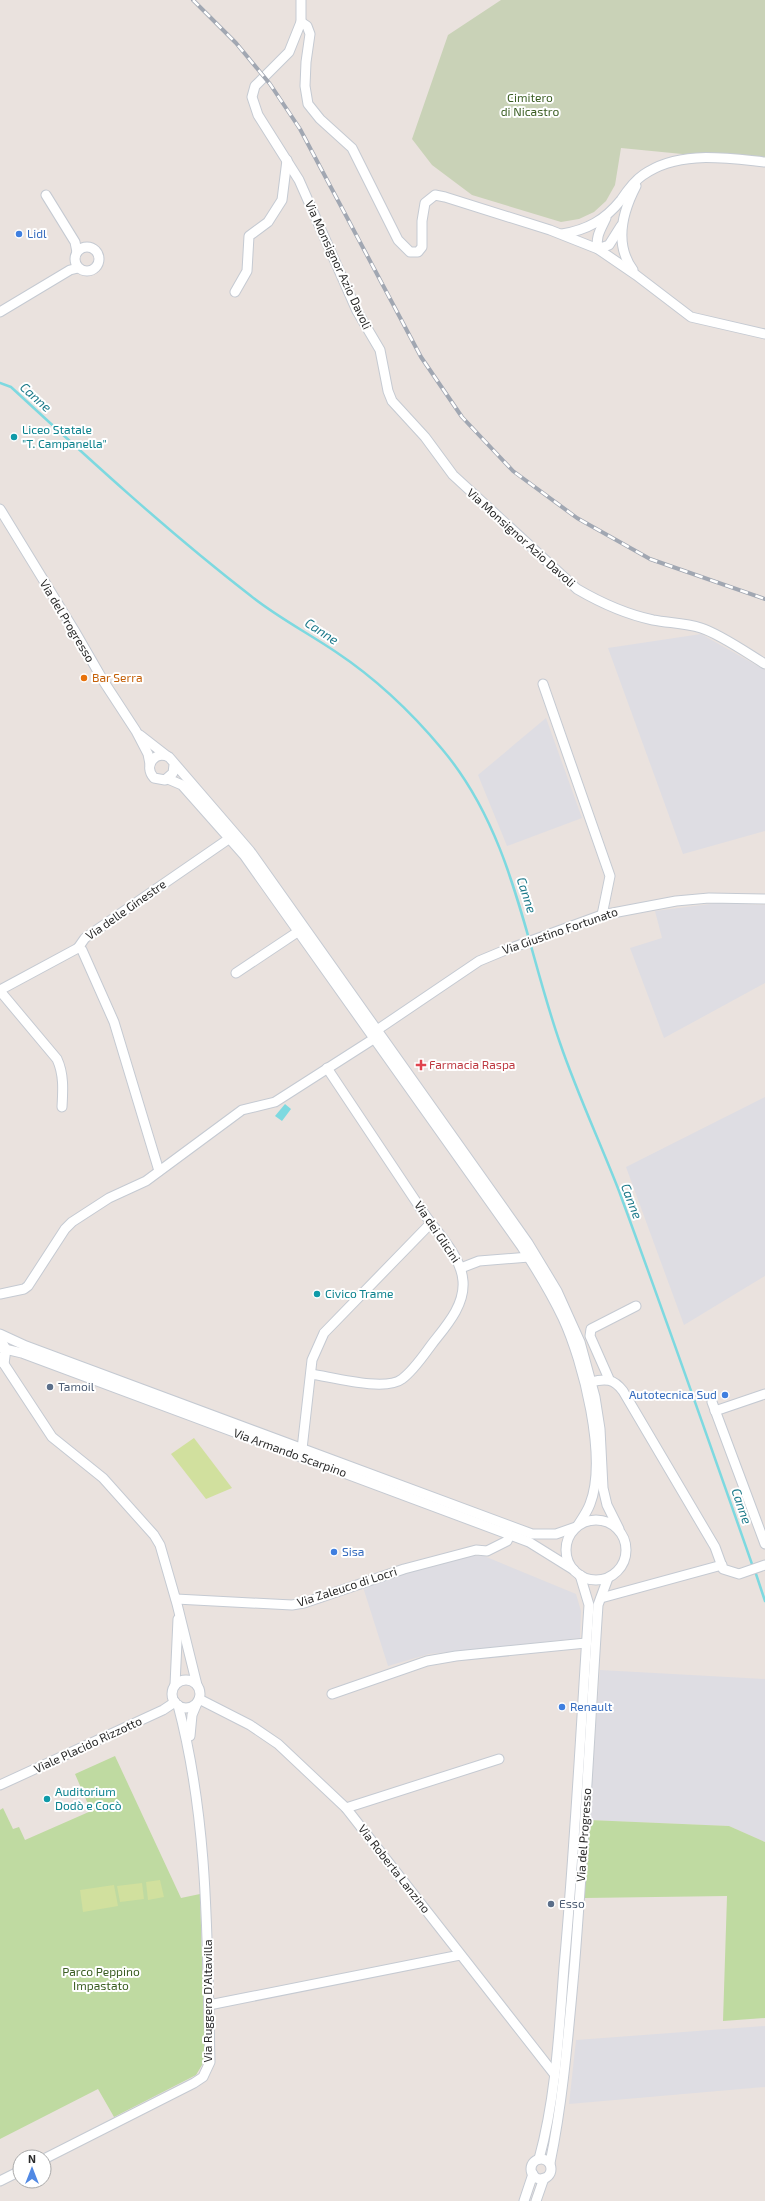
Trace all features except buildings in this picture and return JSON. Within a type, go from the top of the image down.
[{"type":"street","name":"Via Monsignor Azio Davoli","points":[[302,0],[302,22],[284,59],[258,81],[253,91],[253,103],[258,115],[299,180],[357,311],[380,350],[388,392],[392,401],[425,437],[453,475],[577,589],[598,602],[653,620],[686,624],[703,629],[765,664]]},
{"type":"street","points":[[302,22],[307,26],[310,34],[306,62],[305,86],[308,104],[320,119],[352,148],[398,240],[410,252],[418,252],[422,247],[422,221],[425,203],[436,195],[455,199],[562,234],[598,249],[636,275],[691,317],[765,334]]},
{"type":"street","points":[[598,249],[596,242],[598,234],[607,215],[641,176],[654,168],[671,161],[717,158],[765,162]]},
{"type":"street","points":[[235,292],[247,271],[249,236],[268,222],[282,200],[287,160]]},
{"type":"street","points":[[636,275],[627,262],[623,244],[623,223],[631,196],[641,176]]},
{"type":"street","points":[[0,312],[74,266],[80,250],[46,195]]},
{"type":"street","points":[[562,234],[580,231],[607,215]]},
{"type":"street","points":[[598,249],[603,249],[609,244],[623,223]]},
{"type":"street","points":[[74,266],[89,271],[96,268],[99,260],[95,250],[80,250]]},
{"type":"street","name":"Via del Progresso","points":[[0,509],[4,525],[136,732],[148,754],[150,764]]},
{"type":"street","points":[[543,684],[610,876],[602,915]]},
{"type":"street","points":[[136,732],[167,756],[250,851],[376,1034],[529,1257],[564,1319],[582,1372],[588,1399],[593,1429],[594,1487],[590,1504],[567,1543],[568,1557],[577,1572],[589,1579],[608,1578],[616,1573],[626,1556],[627,1547],[607,1505],[603,1488],[600,1429],[591,1382],[570,1316],[543,1267],[376,1034],[299,932],[244,855],[182,785],[168,779],[162,780],[154,778],[149,770],[150,764],[155,757],[167,756]]},
{"type":"street","points":[[168,779],[173,773],[174,765]]},
{"type":"street","name":"Via delle Ginestre","points":[[0,990],[78,948],[85,938],[230,838]]},
{"type":"street","name":"Via Giustino Fortunato","points":[[0,1294],[24,1289],[28,1286],[65,1229],[72,1222],[109,1198],[146,1181],[242,1110],[275,1102],[376,1034],[444,983],[479,962],[503,951],[602,915],[676,901],[709,898],[765,899]]},
{"type":"street","points":[[236,973],[299,932]]},
{"type":"street","points":[[78,948],[82,950],[114,1022],[159,1171]]},
{"type":"street","points":[[0,990],[57,1059],[60,1066],[63,1084],[62,1107]]},
{"type":"street","name":"Via dei Glicini","points":[[311,1374],[374,1384],[387,1384],[401,1380],[411,1371],[449,1322],[459,1304],[463,1290],[461,1268],[454,1255],[431,1224],[327,1068]]},
{"type":"street","points":[[302,1449],[311,1374],[317,1346],[324,1333],[431,1224]]},
{"type":"street","points":[[461,1268],[479,1261],[529,1257]]},
{"type":"street","points":[[609,1379],[590,1336],[591,1329],[636,1306]]},
{"type":"street","name":"Via Armando Scarpino","points":[[0,1334],[26,1346],[532,1534],[556,1534],[577,1526]]},
{"type":"street","points":[[0,1339],[3,1349],[2,1361],[52,1437],[103,1478],[154,1535],[160,1545],[177,1601],[200,1692],[198,1701],[186,1708],[177,1704],[172,1694],[175,1685],[178,1636],[177,1601]]},
{"type":"street","name":"Via Armando Scarpino","points":[[3,1349],[22,1353],[529,1542],[577,1572]]},
{"type":"street","points":[[591,1382],[609,1379],[616,1382],[623,1391],[715,1547],[723,1568],[729,1572],[739,1574],[764,1565]]},
{"type":"street","points":[[765,1394],[713,1407],[765,1544]]},
{"type":"street","points":[[577,1526],[591,1520],[604,1520],[619,1529]]},
{"type":"street","name":"Via Zaleuco di Locri","points":[[177,1601],[284,1606],[304,1603],[404,1569],[476,1550],[487,1551],[507,1541],[510,1535]]},
{"type":"street","points":[[600,1598],[722,1565]]},
{"type":"street","name":"Via del Progresso","points":[[539,2159],[549,2123],[555,2075],[569,1919],[588,1604],[577,1572]]},
{"type":"street","name":"Via del Progresso","points":[[550,2163],[558,2124],[565,2071],[578,1919],[598,1605],[608,1578]]},
{"type":"street","points":[[332,1694],[427,1661],[456,1656],[586,1643]]},
{"type":"street","points":[[175,1685],[186,1680],[197,1685]]},
{"type":"street","name":"Via Roberta Lanzino","points":[[198,1701],[250,1725],[278,1744],[346,1808],[555,2075]]},
{"type":"street","name":"Via Ruggero D'Altavilla","points":[[189,1745],[192,1715],[198,1701]]},
{"type":"street","name":"Via Ruggero D'Altavilla","points":[[52,2155],[204,2077],[210,2062],[208,1932],[203,1845],[189,1745],[177,1704]]},
{"type":"street","name":"Viale Placido Rizzotto","points":[[0,1785],[177,1704]]},
{"type":"street","points":[[346,1808],[499,1759]]},
{"type":"street","points":[[209,2005],[460,1954]]},
{"type":"street","points":[[524,2201],[533,2174],[532,2165],[539,2159],[550,2163],[550,2172],[544,2178],[536,2201]]},
{"type":"street","points":[[533,2174],[538,2178],[544,2178]]},
{"type":"street","points":[[0,2181],[12,2175]]},
{"type":"shaded area","points":[[701,634],[765,670],[765,831],[683,854],[608,648]]},
{"type":"shaded area","points":[[546,718],[582,818],[507,846],[478,775]]},
{"type":"shaded area","points":[[718,903],[765,905],[765,983],[664,1038],[630,948],[662,938],[655,911]]},
{"type":"shaded area","points":[[765,1097],[765,1276],[684,1325],[626,1167]]},
{"type":"shaded area","points":[[463,1556],[484,1556],[576,1594],[581,1611],[580,1638],[429,1654],[388,1666],[363,1587]]},
{"type":"shaded area","points":[[600,1670],[765,1679],[765,1842],[729,1826],[589,1820]]},
{"type":"shaded area","points":[[765,2026],[765,2087],[569,2104],[576,2040]]},
{"type":"green space","name":"Cimitero di Nicastro","points":[[501,0],[765,0],[765,162],[621,148],[615,185],[606,201],[594,212],[579,219],[561,222],[472,195],[432,165],[412,139],[448,35]]},
{"type":"green space","points":[[194,1438],[232,1488],[206,1499],[171,1454]]},
{"type":"green space","name":"Parco Peppino Impastato","points":[[115,1756],[181,1898],[200,1894],[205,2060],[196,2075],[114,2117],[98,2089],[0,2139],[0,1810],[3,1808],[13,1829],[19,1827],[25,1840],[91,1811],[75,1774]]},
{"type":"green space","points":[[589,1820],[729,1826],[765,1842],[765,2018],[723,2021],[727,1896],[584,1898]]},
{"type":"green space","points":[[160,1880],[164,1897],[148,1900],[146,1882]]},
{"type":"green space","points":[[142,1883],[144,1899],[120,1902],[117,1886]]},
{"type":"green space","points":[[114,1885],[118,1906],[83,1912],[80,1890]]},
{"type":"water","points":[[285,1104],[291,1109],[282,1121],[275,1116]]},
{"type":"waterway","name":"Canne","points":[[0,383],[11,387],[129,494],[189,546],[261,604],[336,652],[365,673],[406,709],[442,749],[466,782],[485,816],[501,853],[526,928],[560,1043],[619,1191],[753,1567]]},
{"type":"waterway","name":"Canne","points":[[755,1571],[765,1601]]},
{"type":"railway","points":[[193,0],[236,43],[270,84],[300,129],[421,357],[462,417],[513,471],[577,518],[650,559],[765,599]]},
{"type":"place","name":"Lidl","points":[[19,234]]},
{"type":"place","name":"Liceo Statale \"T. Campanella\"","points":[[14,437]]},
{"type":"place","name":"Bar Serra","points":[[84,678]]},
{"type":"place","name":"Farmacia Raspa","points":[[421,1065]]},
{"type":"place","name":"Civico Trame","points":[[317,1294]]},
{"type":"place","name":"Tamoil","points":[[50,1387]]},
{"type":"place","name":"Autotecnica Sud","points":[[725,1395]]},
{"type":"place","name":"Sisa","points":[[334,1552]]},
{"type":"place","name":"Renault","points":[[562,1707]]},
{"type":"place","name":"Auditorium Dodò e Cocò","points":[[47,1799]]},
{"type":"place","name":"Esso","points":[[551,1904]]}]
